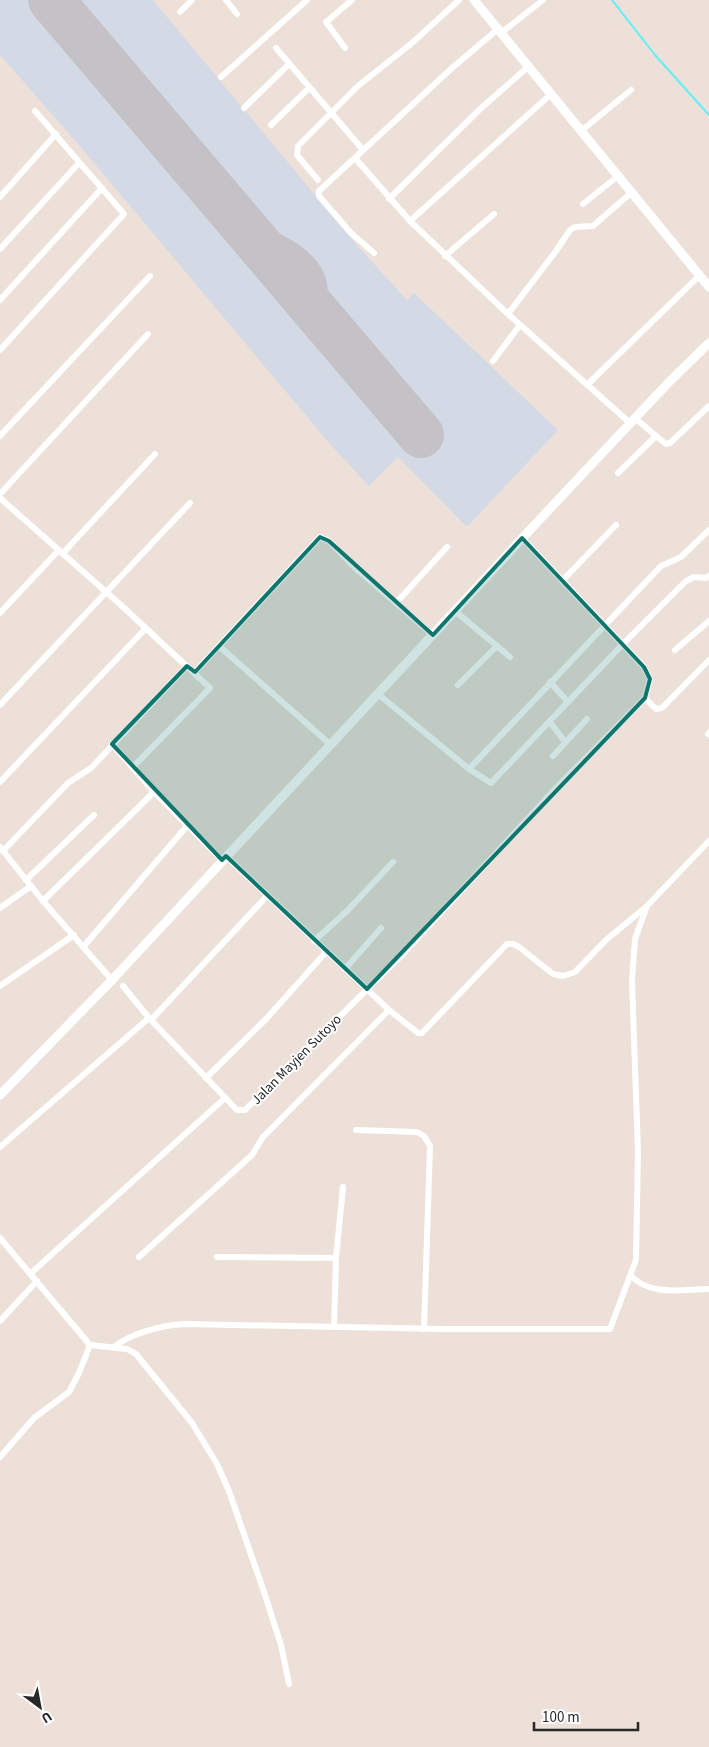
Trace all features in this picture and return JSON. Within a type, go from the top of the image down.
[{"type":"street","points":[[180,12],[192,0]]},
{"type":"street","points":[[226,0],[237,14]]},
{"type":"street","points":[[221,78],[307,0]]},
{"type":"street","points":[[345,48],[326,22],[352,0]]},
{"type":"street","points":[[318,180],[296,151],[298,146],[358,86],[412,44],[459,0]]},
{"type":"street","points":[[474,0],[709,286]]},
{"type":"street","points":[[374,253],[351,233],[319,194],[363,150],[452,68],[499,31],[543,0]]},
{"type":"street","points":[[276,48],[363,150]]},
{"type":"street","points":[[244,108],[289,64]]},
{"type":"street","points":[[390,199],[479,110],[529,66]]},
{"type":"street","points":[[271,125],[309,88]]},
{"type":"street","points":[[582,130],[631,90]]},
{"type":"street","points":[[410,221],[551,94]]},
{"type":"street","points":[[0,350],[124,214],[35,110]]},
{"type":"street","points":[[0,197],[56,134]]},
{"type":"street","points":[[355,158],[410,221],[445,256],[586,385],[632,420],[668,444],[709,406]]},
{"type":"street","points":[[0,249],[79,162]]},
{"type":"street","points":[[583,204],[618,176]]},
{"type":"street","points":[[0,300],[102,188]]},
{"type":"street","points":[[508,314],[572,228],[589,228],[598,223],[632,192]]},
{"type":"street","points":[[445,256],[494,214]]},
{"type":"street","points":[[586,385],[700,275]]},
{"type":"street","points":[[0,436],[150,276]]},
{"type":"street","points":[[493,361],[520,325]]},
{"type":"street","points":[[133,768],[210,689],[198,669],[187,666],[106,591],[65,549],[0,496],[148,334]]},
{"type":"street","points":[[0,1095],[114,978],[632,420],[709,343]]},
{"type":"street","points":[[618,473],[656,436]]},
{"type":"street","points":[[0,613],[65,549],[156,454]]},
{"type":"street","points":[[0,705],[190,503]]},
{"type":"street","points":[[562,581],[616,525]]},
{"type":"street","points":[[469,769],[661,566],[681,558],[709,530]]},
{"type":"street","points":[[198,669],[320,537],[329,541],[354,567],[433,635]]},
{"type":"street","points":[[522,538],[648,672],[649,688],[644,698],[656,709],[662,708],[709,660]]},
{"type":"street","points":[[396,603],[447,547]]},
{"type":"street","points":[[378,694],[469,769],[488,782],[495,781],[622,645],[686,581],[694,577],[708,578]]},
{"type":"street","points":[[455,610],[510,657]]},
{"type":"street","points":[[675,650],[709,621]]},
{"type":"street","points":[[0,782],[146,628]]},
{"type":"street","points":[[219,646],[331,744]]},
{"type":"street","points":[[458,686],[497,646]]},
{"type":"street","points":[[1,849],[68,783],[91,768],[187,666]]},
{"type":"street","points":[[550,682],[568,702]]},
{"type":"street","name":"Jalan Mayjen Sutoyo","points":[[1,849],[43,901],[122,985],[150,1019],[237,1110],[245,1110],[403,954],[555,789],[644,698]]},
{"type":"street","points":[[553,756],[587,719]]},
{"type":"street","points":[[550,722],[565,742]]},
{"type":"street","points":[[112,744],[187,826],[267,896],[389,1010],[418,1033],[422,1033],[510,943],[519,947],[553,974],[570,975],[647,906],[709,841]]},
{"type":"street","points":[[43,901],[154,792]]},
{"type":"street","points":[[26,880],[94,815]]},
{"type":"street","points":[[84,946],[187,826]]},
{"type":"street","points":[[314,941],[348,910],[393,862]]},
{"type":"street","points":[[0,908],[31,886]]},
{"type":"street","points":[[0,1147],[150,1019],[267,896]]},
{"type":"street","points":[[114,1347],[127,1339],[176,1325],[424,1329],[610,1329],[631,1276],[637,1246],[638,1152],[633,967],[635,939],[647,906]]},
{"type":"street","points":[[345,969],[381,928]]},
{"type":"street","points":[[0,986],[74,935]]},
{"type":"street","points":[[206,1078],[266,1019],[326,952]]},
{"type":"street","points":[[139,1257],[252,1155],[263,1137],[389,1010]]},
{"type":"street","points":[[30,1274],[225,1098]]},
{"type":"street","points":[[356,1130],[417,1132],[424,1136],[430,1146],[424,1329]]},
{"type":"street","points":[[334,1327],[336,1258],[343,1187]]},
{"type":"street","points":[[0,1238],[90,1344],[127,1349],[144,1362],[192,1423],[217,1464],[229,1491],[281,1645],[288,1684]]},
{"type":"street","points":[[217,1257],[336,1258]]},
{"type":"street","points":[[631,1276],[646,1287],[660,1290],[709,1289]]},
{"type":"street","points":[[0,1321],[37,1281]]},
{"type":"street","points":[[0,1457],[34,1418],[68,1392],[79,1373],[90,1344]]},
{"type":"highlighted area","points":[[320,537],[329,541],[433,635],[522,538],[644,667],[650,679],[645,698],[367,989],[226,856],[222,860],[112,744],[187,666],[195,672]]},
{"type":"shaded area","points":[[0,0],[153,0],[355,243],[407,300],[414,293],[558,430],[467,527],[398,457],[369,486],[329,443],[78,144],[0,55]]},
{"type":"waterway","points":[[612,0],[655,55],[709,115]]},
{"type":"taxiway","points":[[243,226],[277,242],[300,257],[309,266],[318,288],[313,297],[304,298]]},
{"type":"runway","points":[[51,0],[421,435]]}]
